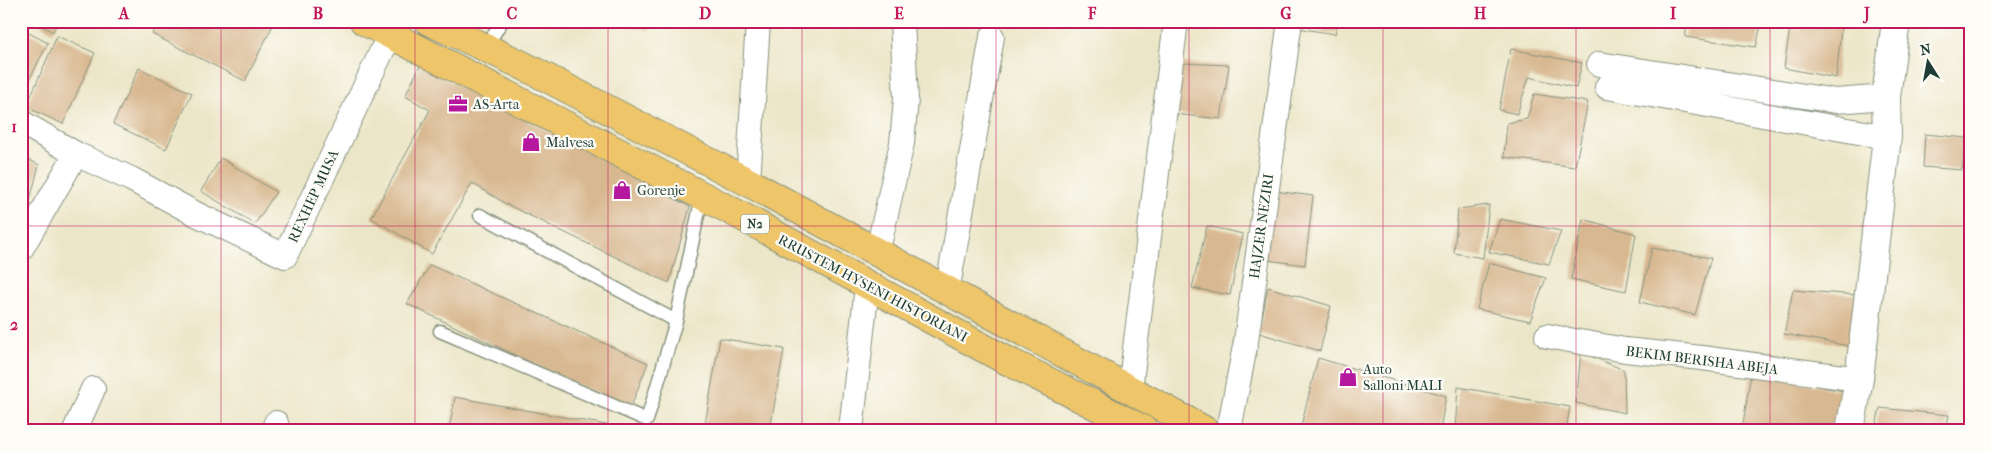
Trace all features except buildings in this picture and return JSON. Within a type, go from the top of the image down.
[{"type":"main road","name":"RRUSTEM HYSENI HISTORIANI","points":[[364,21],[702,196],[867,286],[1144,430]]},
{"type":"main road","name":"N2","points":[[429,21],[484,49],[520,64],[748,182],[877,254],[1204,430]]},
{"type":"street","points":[[748,182],[758,21]]},
{"type":"street","points":[[877,254],[902,143],[906,99],[902,21]]},
{"type":"street","points":[[1130,389],[1176,21]]},
{"type":"street","name":"HAJZER NEZIRI","points":[[1229,430],[1246,341],[1290,21]]},
{"type":"street","points":[[1850,430],[1859,379],[1887,137],[1886,97],[1896,21]]},
{"type":"street","name":"REXHEP MUSA","points":[[21,122],[76,154],[131,179],[196,214],[284,256],[390,34]]},
{"type":"street","points":[[947,292],[992,38]]},
{"type":"street","points":[[1599,64],[1836,101],[1886,97]]},
{"type":"street","points":[[1607,87],[1887,137]]},
{"type":"street","points":[[21,249],[76,154]]},
{"type":"street","points":[[851,430],[867,286]]},
{"type":"street","name":"BEKIM BERISHA ABEJA","points":[[1547,336],[1625,350],[1702,358],[1859,379]]},
{"type":"street","points":[[75,430],[93,389]]},
{"type":"lane","points":[[484,49],[502,21]]},
{"type":"lane","points":[[440,332],[647,420],[676,321],[702,196]]},
{"type":"lane","points":[[480,215],[676,321]]},
{"type":"place","name":"AS-Arta","points":[[458,104]]},
{"type":"place","name":"Malvesa","points":[[531,142]]},
{"type":"place","name":"Gorenje","points":[[622,190]]},
{"type":"place","name":"Auto Salloni MALI","points":[[1348,377]]}]
